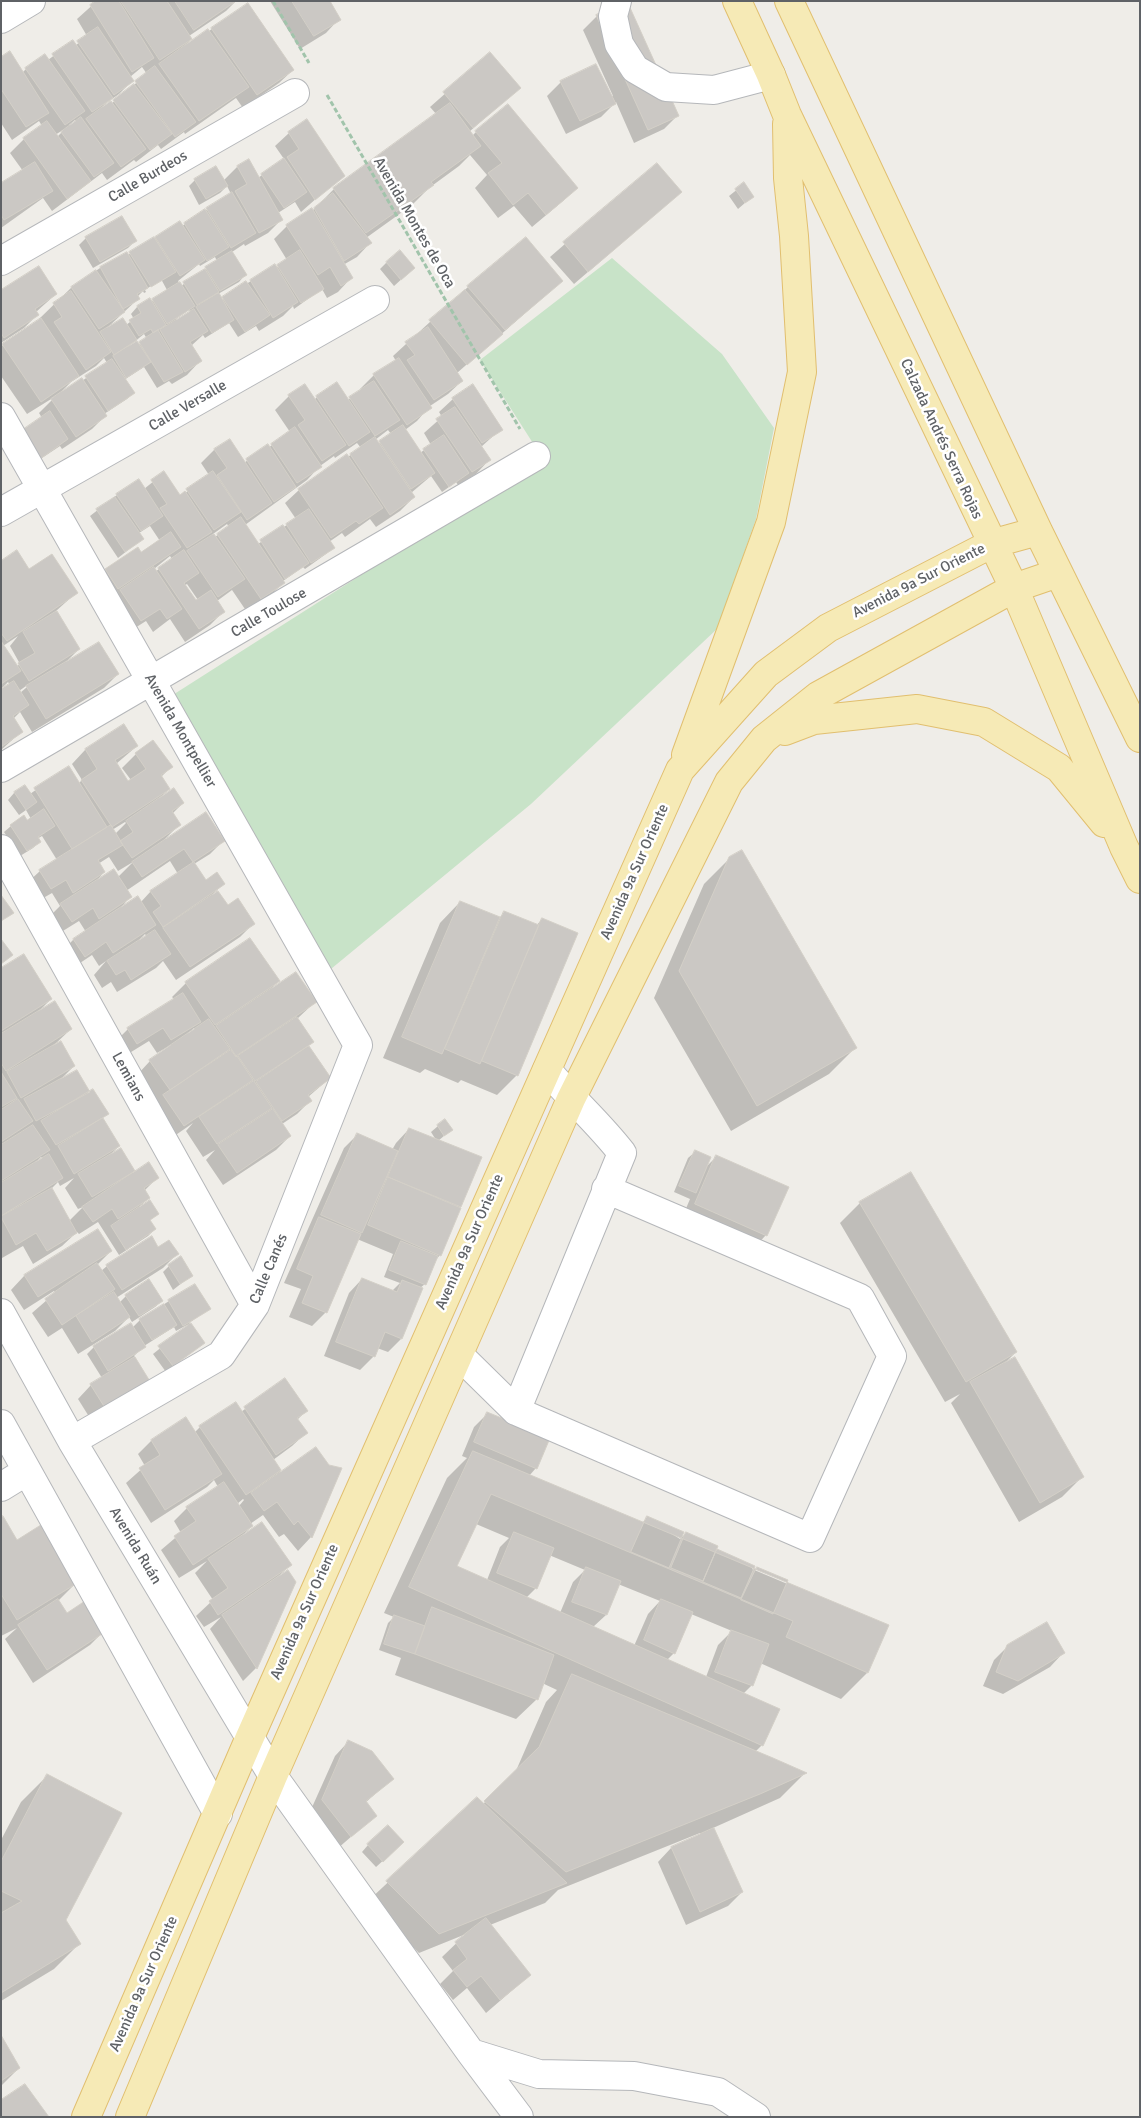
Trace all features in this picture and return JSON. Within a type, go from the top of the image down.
[{"type":"main road","name":"Calzada Andrés Serra Rojas","points":[[736,1],[771,75],[787,115],[991,544],[1014,588],[1124,846],[1140,879]]},
{"type":"main road","points":[[789,1],[1058,573],[1140,738]]},
{"type":"main road","points":[[680,770],[770,522],[802,372],[794,236],[788,178],[787,115]]},
{"type":"main road","name":"Avenida 9a Sur Oriente","points":[[86,2117],[250,1737],[680,770],[766,674],[828,628],[991,544],[1038,531]]},
{"type":"main road","points":[[130,2117],[273,1776],[572,1099],[729,782],[764,739],[818,696],[1014,588],[1058,573]]},
{"type":"main road","points":[[764,739],[814,720],[917,709],[984,722],[1059,768],[1124,846]]},
{"type":"main road","points":[[188,1883],[218,1908]]},
{"type":"street","points":[[1,19],[31,1]]},
{"type":"street","points":[[617,1],[613,16],[619,44],[636,70],[666,87],[714,90],[771,75]]},
{"type":"street","name":"Calle Burdeos","points":[[1,261],[295,93]]},
{"type":"street","name":"Calle Versalle","points":[[1,512],[375,300]]},
{"type":"street","name":"Avenida Montpellier","points":[[1,417],[358,1045]]},
{"type":"street","name":"Calle Toulose","points":[[1,768],[536,456]]},
{"type":"street","name":"Lemians","points":[[1,849],[255,1305]]},
{"type":"street","name":"Calle Canés","points":[[72,1441],[221,1355],[255,1305],[358,1045]]},
{"type":"street","points":[[516,1411],[622,1153],[547,1070]]},
{"type":"street","points":[[459,1355],[516,1411],[810,1538],[892,1356],[860,1298],[606,1189]]},
{"type":"street","name":"Avenida Ruán","points":[[1,1313],[72,1441],[273,1776],[519,2117]]},
{"type":"street","points":[[1,1424],[218,1814]]},
{"type":"street","points":[[1,1487],[27,1471]]},
{"type":"street","points":[[471,2053],[539,2074],[634,2076],[718,2092],[756,2117]]},
{"type":"path","points":[[273,1],[313,72]]},
{"type":"path","name":"Avenida Montes de Oca","points":[[323,89],[536,456]]},
{"type":"green space","points":[[612,258],[722,354],[774,428],[756,519],[718,628],[531,804],[320,978],[168,698],[543,459],[480,360]]},
{"type":"building","points":[[95,1],[119,1],[154,58],[132,72],[90,5]]},
{"type":"building","points":[[121,1],[167,1],[192,39],[160,60]]},
{"type":"building","points":[[175,1],[236,1],[194,30]]},
{"type":"building","points":[[292,1],[330,1],[341,20],[314,36]]},
{"type":"building","points":[[627,1],[679,116],[648,130],[596,15]]},
{"type":"building","points":[[248,3],[294,70],[257,95],[211,28]]},
{"type":"building","points":[[98,27],[134,81],[114,95],[77,41]]},
{"type":"building","points":[[208,29],[249,87],[199,121],[159,64]]},
{"type":"building","points":[[73,40],[113,98],[92,112],[52,54]]},
{"type":"building","points":[[10,51],[49,113],[26,127],[1,89],[1,57]]},
{"type":"building","points":[[490,52],[521,88],[473,128],[443,92]]},
{"type":"building","points":[[45,54],[85,111],[65,125],[25,68]]},
{"type":"building","points":[[596,64],[616,104],[580,121],[560,81]]},
{"type":"building","points":[[155,66],[196,122],[175,137],[135,81]]},
{"type":"building","points":[[134,84],[172,134],[150,150],[113,100]]},
{"type":"building","points":[[111,101],[146,149],[121,167],[86,119]]},
{"type":"building","points":[[450,103],[481,146],[431,182],[434,185],[366,233],[333,188]]},
{"type":"building","points":[[508,104],[578,188],[546,215],[528,193],[513,205],[488,173],[502,163],[475,131]]},
{"type":"building","points":[[81,117],[114,163],[94,177],[61,132]]},
{"type":"building","points":[[307,119],[345,176],[315,200],[287,157],[299,149],[288,132]]},
{"type":"building","points":[[47,121],[91,181],[67,199],[23,138]]},
{"type":"building","points":[[284,158],[307,192],[284,208],[261,174]]},
{"type":"building","points":[[249,159],[283,220],[259,233],[235,191],[247,184],[237,166]]},
{"type":"building","points":[[35,162],[53,191],[4,220],[1,215],[1,183]]},
{"type":"building","points":[[657,163],[682,192],[588,272],[563,242]]},
{"type":"building","points":[[216,166],[228,186],[206,199],[194,179]]},
{"type":"building","points":[[744,182],[754,197],[745,203],[735,189]]},
{"type":"building","points":[[232,192],[256,233],[231,248],[206,208]]},
{"type":"building","points":[[333,193],[372,243],[344,261],[314,208]]},
{"type":"building","points":[[312,208],[353,278],[341,286],[330,267],[318,275],[286,225]]},
{"type":"building","points":[[205,209],[229,247],[207,261],[184,223]]},
{"type":"building","points":[[122,216],[137,241],[100,262],[85,237]]},
{"type":"building","points":[[180,221],[205,260],[180,276],[155,237]]},
{"type":"building","points":[[154,237],[176,272],[151,287],[129,252]]},
{"type":"building","points":[[526,237],[563,281],[505,330],[467,286]]},
{"type":"building","points":[[300,250],[324,289],[301,303],[277,265]]},
{"type":"building","points":[[400,250],[415,268],[401,280],[386,262]]},
{"type":"building","points":[[232,251],[247,275],[220,291],[205,267]]},
{"type":"building","points":[[127,252],[148,288],[137,294],[140,299],[123,309],[100,267]]},
{"type":"building","points":[[275,264],[298,302],[273,318],[250,280]]},
{"type":"building","points":[[39,266],[57,294],[35,309],[39,315],[4,338],[1,333],[1,290]]},
{"type":"building","points":[[205,269],[219,292],[197,305],[183,282]]},
{"type":"building","points":[[96,270],[125,312],[99,329],[71,287]]},
{"type":"building","points":[[246,281],[270,315],[245,332],[222,297]]},
{"type":"building","points":[[180,282],[195,306],[167,324],[152,299]]},
{"type":"building","points":[[465,290],[503,334],[467,365],[429,320]]},
{"type":"building","points":[[71,291],[111,352],[86,370],[54,322],[62,317],[53,303]]},
{"type":"building","points":[[219,293],[234,320],[212,333],[196,307]]},
{"type":"building","points":[[150,298],[166,325],[153,333],[151,329],[139,336],[129,320],[141,313],[137,306]]},
{"type":"building","points":[[194,309],[208,331],[190,342],[202,361],[185,372],[160,330]]},
{"type":"building","points":[[41,318],[79,376],[41,402],[2,344]]},
{"type":"building","points":[[123,318],[137,340],[114,355],[100,332]]},
{"type":"building","points":[[428,327],[463,381],[434,400],[407,360],[415,355],[405,342]]},
{"type":"building","points":[[158,330],[183,372],[164,382],[139,342]]},
{"type":"building","points":[[137,341],[151,362],[126,378],[113,356]]},
{"type":"building","points":[[399,358],[432,408],[407,425],[373,374]]},
{"type":"building","points":[[112,359],[135,393],[108,411],[85,376]]},
{"type":"building","points":[[82,378],[107,416],[76,437],[51,399]]},
{"type":"building","points":[[374,381],[400,420],[375,436],[349,397]]},
{"type":"building","points":[[337,382],[370,432],[349,446],[316,396]]},
{"type":"building","points":[[305,384],[346,445],[322,461],[298,425],[305,420],[288,395]]},
{"type":"building","points":[[473,384],[503,430],[482,443],[452,398]]},
{"type":"building","points":[[455,407],[491,460],[472,472],[436,419]]},
{"type":"building","points":[[50,411],[68,439],[40,459],[21,431]]},
{"type":"building","points":[[403,425],[435,473],[411,489],[379,441]]},
{"type":"building","points":[[295,427],[322,467],[297,483],[271,444]]},
{"type":"building","points":[[444,435],[469,473],[449,487],[423,449]]},
{"type":"building","points":[[375,437],[415,497],[390,515],[350,454]]},
{"type":"building","points":[[230,439],[272,503],[247,520],[217,475],[227,468],[214,449]]},
{"type":"building","points":[[268,444],[296,487],[274,502],[246,459]]},
{"type":"building","points":[[347,454],[383,508],[359,524],[356,521],[331,538],[298,489]]},
{"type":"building","points":[[164,471],[180,495],[185,491],[212,532],[187,548],[160,508],[167,504],[151,480]]},
{"type":"building","points":[[213,471],[241,512],[214,530],[186,489]]},
{"type":"building","points":[[139,479],[163,516],[141,531],[116,494]]},
{"type":"building","points":[[115,497],[144,539],[125,552],[96,509]]},
{"type":"building","points":[[309,509],[335,548],[311,563],[286,524]]},
{"type":"building","points":[[241,517],[285,583],[261,599],[217,534]]},
{"type":"building","points":[[283,525],[309,563],[285,579],[260,540]]},
{"type":"building","points":[[171,532],[181,547],[118,589],[105,569],[138,547],[141,552]]},
{"type":"building","points":[[214,534],[245,579],[218,597],[187,551]]},
{"type":"building","points":[[17,550],[29,569],[52,554],[78,593],[7,641],[1,633],[1,561]]},
{"type":"building","points":[[184,550],[199,573],[184,583],[196,600],[211,590],[225,612],[199,629],[158,568]]},
{"type":"building","points":[[154,567],[182,609],[167,619],[160,609],[141,621],[120,590]]},
{"type":"building","points":[[57,611],[80,649],[29,681],[18,663],[35,653],[23,632]]},
{"type":"building","points":[[1,641],[21,671],[1,684]]},
{"type":"building","points":[[99,642],[119,674],[46,719],[26,686]]},
{"type":"building","points":[[14,681],[29,705],[13,716],[23,732],[1,747],[1,689]]},
{"type":"building","points":[[124,724],[138,746],[115,760],[128,781],[146,769],[135,753],[153,740],[173,767],[161,775],[170,789],[112,827],[81,780],[97,769],[85,749]]},
{"type":"building","points":[[69,766],[107,827],[72,849],[34,788]]},
{"type":"building","points":[[25,785],[37,802],[26,810],[14,792]]},
{"type":"building","points":[[174,788],[184,803],[172,811],[181,825],[132,858],[120,841],[133,832],[126,821]]},
{"type":"building","points":[[44,809],[55,826],[38,837],[41,842],[27,851],[10,825],[24,815],[27,820]]},
{"type":"building","points":[[206,812],[225,841],[193,862],[184,849],[142,877],[132,862]]},
{"type":"building","points":[[111,825],[123,845],[98,860],[105,872],[73,893],[66,880],[51,889],[39,870]]},
{"type":"building","points":[[742,850],[857,1048],[757,1106],[679,971],[729,857]]},
{"type":"building","points":[[194,862],[206,880],[217,872],[225,884],[163,927],[153,912],[161,906],[150,891]]},
{"type":"building","points":[[114,869],[132,897],[99,919],[93,908],[72,922],[60,904]]},
{"type":"building","points":[[218,891],[228,905],[238,898],[255,924],[190,967],[163,928]]},
{"type":"building","points":[[1,895],[14,913],[1,921]]},
{"type":"building","points":[[138,896],[156,925],[113,953],[106,942],[85,957],[73,939]]},
{"type":"building","points":[[460,901],[500,917],[442,1054],[402,1037]]},
{"type":"building","points":[[504,911],[539,925],[480,1064],[445,1049]]},
{"type":"building","points":[[542,918],[578,933],[518,1076],[482,1061]]},
{"type":"building","points":[[155,930],[171,954],[131,980],[125,970],[116,975],[107,961]]},
{"type":"building","points":[[250,938],[280,981],[215,1025],[185,982]]},
{"type":"building","points":[[1,939],[13,955],[1,964]]},
{"type":"building","points":[[24,954],[52,999],[1,1031],[1,968]]},
{"type":"building","points":[[296,972],[317,1002],[236,1056],[216,1026]]},
{"type":"building","points":[[183,993],[201,1022],[171,1040],[163,1028],[137,1044],[127,1028]]},
{"type":"building","points":[[55,1001],[72,1029],[6,1071],[1,1063],[1,1034]]},
{"type":"building","points":[[297,1017],[314,1042],[255,1081],[238,1056]]},
{"type":"building","points":[[209,1019],[230,1049],[170,1090],[149,1060]]},
{"type":"building","points":[[61,1041],[75,1066],[21,1098],[7,1072]]},
{"type":"building","points":[[309,1046],[331,1078],[308,1095],[312,1101],[282,1121],[256,1082]]},
{"type":"building","points":[[231,1050],[253,1080],[184,1126],[163,1095]]},
{"type":"building","points":[[77,1070],[90,1092],[36,1121],[24,1099]]},
{"type":"building","points":[[1,1072],[17,1098],[1,1107]]},
{"type":"building","points":[[254,1081],[272,1108],[217,1144],[199,1117]]},
{"type":"building","points":[[93,1089],[109,1114],[56,1145],[41,1121]]},
{"type":"building","points":[[18,1099],[33,1121],[1,1142],[1,1110]]},
{"type":"building","points":[[273,1109],[291,1136],[237,1173],[218,1145]]},
{"type":"building","points":[[103,1118],[120,1146],[74,1174],[58,1146]]},
{"type":"building","points":[[445,1119],[453,1130],[444,1136],[437,1125]]},
{"type":"building","points":[[33,1125],[50,1150],[1,1181],[1,1145]]},
{"type":"building","points":[[409,1128],[482,1157],[461,1207],[388,1177]]},
{"type":"building","points":[[357,1133],[398,1151],[362,1233],[321,1215]]},
{"type":"building","points":[[121,1148],[135,1171],[92,1197],[78,1174]]},
{"type":"building","points":[[695,1150],[711,1157],[696,1193],[679,1186]]},
{"type":"building","points":[[49,1154],[63,1178],[1,1216],[1,1183]]},
{"type":"building","points":[[716,1155],[789,1187],[767,1236],[695,1204]]},
{"type":"building","points":[[149,1162],[159,1178],[144,1188],[150,1198],[118,1219],[112,1209],[93,1222],[82,1207]]},
{"type":"building","points":[[911,1172],[1017,1352],[966,1382],[859,1202]]},
{"type":"building","points":[[388,1177],[461,1208],[441,1256],[368,1225]]},
{"type":"building","points":[[52,1188],[77,1233],[47,1251],[36,1233],[16,1245],[1,1217]]},
{"type":"building","points":[[150,1200],[159,1214],[150,1220],[156,1229],[126,1250],[111,1226]]},
{"type":"building","points":[[319,1217],[361,1234],[327,1313],[302,1303],[313,1276],[297,1269]]},
{"type":"building","points":[[98,1229],[112,1251],[38,1297],[24,1275]]},
{"type":"building","points":[[152,1236],[158,1247],[169,1240],[179,1254],[122,1290],[106,1265]]},
{"type":"building","points":[[401,1241],[438,1256],[426,1285],[389,1270]]},
{"type":"building","points":[[181,1256],[193,1276],[180,1284],[168,1265]]},
{"type":"building","points":[[97,1263],[115,1289],[62,1325],[45,1299]]},
{"type":"building","points":[[362,1278],[397,1292],[402,1280],[423,1288],[402,1339],[385,1332],[375,1357],[336,1342]]},
{"type":"building","points":[[149,1279],[163,1301],[139,1316],[125,1295]]},
{"type":"building","points":[[195,1284],[211,1309],[183,1326],[168,1300]]},
{"type":"building","points":[[114,1292],[130,1317],[92,1342],[76,1316]]},
{"type":"building","points":[[164,1304],[177,1325],[152,1340],[139,1319]]},
{"type":"building","points":[[131,1323],[146,1347],[108,1371],[93,1346]]},
{"type":"building","points":[[191,1323],[205,1343],[173,1366],[158,1346]]},
{"type":"building","points":[[135,1357],[151,1383],[107,1411],[90,1384]]},
{"type":"building","points":[[1015,1357],[1084,1477],[1040,1503],[970,1382]]},
{"type":"building","points":[[285,1378],[308,1411],[297,1418],[308,1433],[276,1455],[244,1407]]},
{"type":"building","points":[[236,1402],[281,1470],[246,1495],[199,1426]]},
{"type":"building","points":[[487,1412],[550,1438],[537,1469],[474,1442]]},
{"type":"building","points":[[186,1417],[222,1474],[165,1510],[139,1468],[160,1455],[151,1440]]},
{"type":"building","points":[[316,1447],[329,1465],[342,1468],[312,1538],[298,1521],[294,1525],[277,1502],[264,1511],[251,1493]]},
{"type":"building","points":[[473,1451],[889,1625],[868,1673],[786,1637],[793,1621],[491,1494],[457,1566],[780,1709],[763,1746],[409,1587]]},
{"type":"building","points":[[224,1482],[253,1526],[193,1565],[174,1536],[196,1521],[186,1507]]},
{"type":"building","points":[[3,1516],[17,1540],[44,1523],[79,1582],[17,1620],[1,1594],[1,1517]]},
{"type":"building","points":[[647,1516],[684,1532],[669,1568],[631,1552]]},
{"type":"building","points":[[262,1522],[292,1565],[218,1615],[209,1601],[228,1588],[208,1559]]},
{"type":"building","points":[[514,1532],[554,1548],[537,1589],[497,1573]]},
{"type":"building","points":[[686,1532],[718,1546],[703,1581],[671,1568]]},
{"type":"building","points":[[717,1549],[755,1566],[741,1598],[703,1582]]},
{"type":"building","points":[[586,1567],[621,1581],[607,1615],[572,1602]]},
{"type":"building","points":[[757,1567],[788,1580],[773,1614],[741,1600]]},
{"type":"building","points":[[288,1570],[296,1582],[257,1669],[222,1615]]},
{"type":"building","points":[[58,1599],[67,1613],[85,1601],[105,1632],[47,1670],[18,1625]]},
{"type":"building","points":[[661,1599],[693,1612],[675,1654],[644,1640]]},
{"type":"building","points":[[432,1607],[554,1655],[538,1700],[415,1654]]},
{"type":"building","points":[[394,1615],[425,1626],[415,1654],[384,1644]]},
{"type":"building","points":[[1047,1622],[1065,1653],[1018,1681],[996,1672],[1007,1645]]},
{"type":"building","points":[[731,1630],[769,1644],[753,1686],[715,1672]]},
{"type":"building","points":[[572,1674],[807,1773],[760,1794],[566,1872],[484,1801],[539,1747]]},
{"type":"building","points":[[348,1740],[372,1751],[394,1779],[366,1801],[377,1816],[351,1837],[322,1800]]},
{"type":"building","points":[[47,1774],[122,1813],[66,1920],[81,1944],[1,1993],[1,1913],[22,1901],[1,1891],[1,1862]]},
{"type":"building","points":[[477,1797],[567,1883],[439,1934],[386,1881]]},
{"type":"building","points":[[388,1825],[404,1842],[383,1862],[367,1844]]},
{"type":"building","points":[[714,1828],[743,1892],[700,1912],[671,1847]]},
{"type":"building","points":[[486,1918],[531,1975],[500,2000],[481,1976],[467,1987],[453,1970],[467,1959],[455,1942]]},
{"type":"building","points":[[1,2035],[20,2068],[1,2081]]},
{"type":"building","points":[[25,2084],[49,2117],[1,2117],[1,2100]]}]
